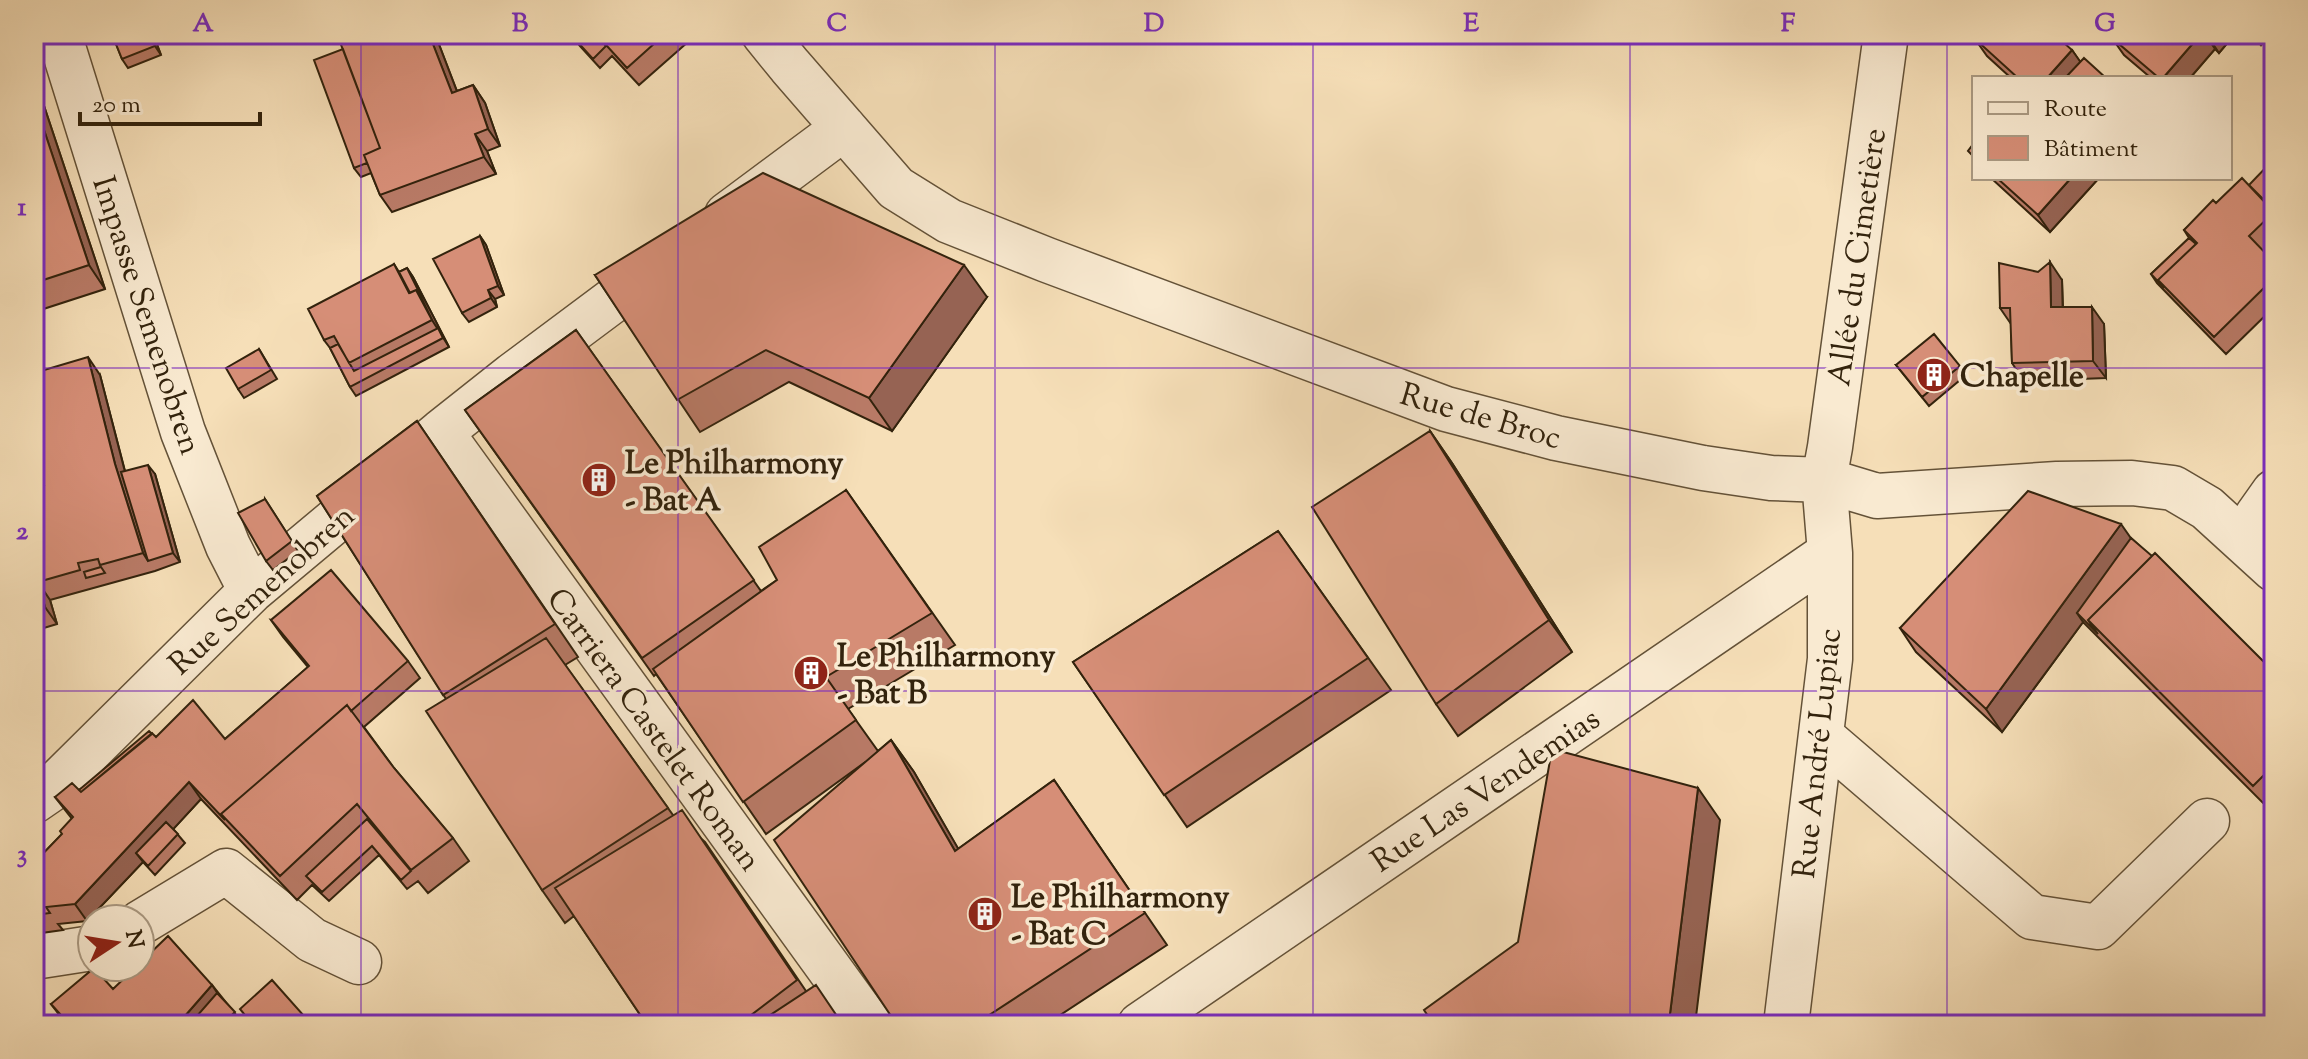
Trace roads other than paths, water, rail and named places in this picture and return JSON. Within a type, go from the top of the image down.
[{"type":"street","name":"Impasse Semenobren","points":[[59,34],[183,432],[228,546],[251,591]]},
{"type":"street","name":"Rue de Broc","points":[[764,34],[896,188],[949,221],[1061,266],[1446,409],[1556,438],[1703,468],[1771,478],[1824,480],[1877,496],[2072,484],[2132,483],[2173,488],[2207,508],[2262,557]]},
{"type":"street","name":"Allée du Cimetière","points":[[1824,480],[1886,34]]},
{"type":"street","name":"Rue Semenobren","points":[[34,801],[50,790],[251,591],[441,432],[844,128]]},
{"type":"street","name":"Carriera Castelet Roman","points":[[441,432],[870,1025]]},
{"type":"street","name":"Rue André Lupiac","points":[[1786,1025],[1830,659],[1830,553],[1824,480]]},
{"type":"street","points":[[2262,557],[2257,516],[2274,492]]},
{"type":"street","name":"Rue Las Vendemias","points":[[1140,1025],[1830,553]]},
{"type":"street","points":[[1821,736],[2032,917],[2098,927],[2207,821]]},
{"type":"street","points":[[156,913],[226,871],[312,940],[359,962]]},
{"type":"street","points":[[34,957],[76,950]]},
{"type":"place","name":"Chapelle","points":[[1934,375]]},
{"type":"place","name":"Le Philharmony - Bat A","points":[[599,480]]},
{"type":"place","name":"Le Philharmony - Bat B","points":[[811,673]]},
{"type":"place","name":"Le Philharmony - Bat C","points":[[985,914]]}]
